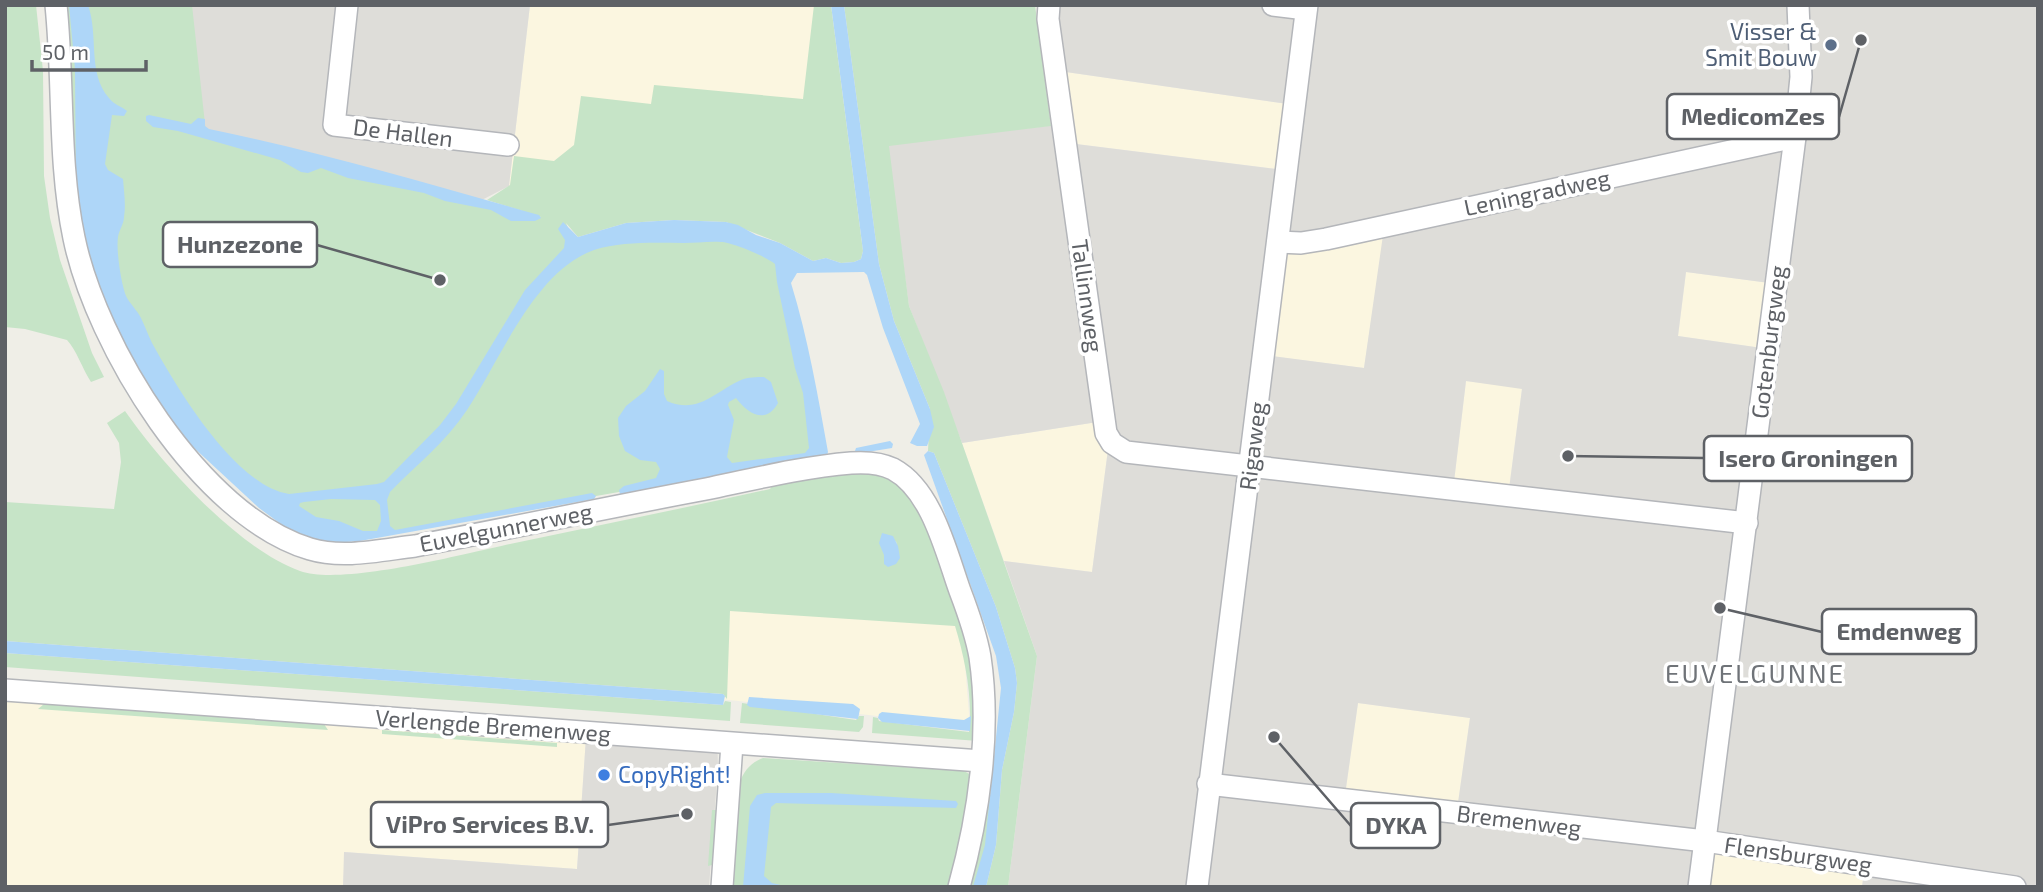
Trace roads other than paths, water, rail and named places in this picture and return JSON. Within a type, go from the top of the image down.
[{"type":"street","name":"Euvelgunnerweg","points":[[56,5],[67,198],[74,238],[92,303],[121,362],[166,431],[198,470],[240,508],[276,534],[298,545],[331,553],[358,553],[442,541],[788,473],[852,463],[889,467],[911,482],[921,495],[940,534],[971,620],[984,696],[977,812],[959,887]]},
{"type":"street","name":"De Hallen","points":[[347,5],[334,125],[508,145]]},
{"type":"street","name":"Tallinnweg","points":[[1049,5],[1048,19],[1106,433],[1112,443],[1126,452],[1747,523]]},
{"type":"street","points":[[1273,5],[1307,7]]},
{"type":"street","name":"Gotenburgweg","points":[[1699,887],[1795,137],[1801,77],[1798,5]]},
{"type":"street","name":"Rigaweg","points":[[1197,887],[1307,7]]},
{"type":"street","name":"Leningradweg","points":[[1278,242],[1301,243],[1326,239],[1795,137]]},
{"type":"street","name":"Verlengde Bremenweg","points":[[5,690],[981,761]]},
{"type":"street","points":[[722,887],[732,744]]},
{"type":"street","name":"Bremenweg","points":[[1208,783],[1705,841]]},
{"type":"street","name":"Flensburgweg","points":[[1705,841],[2019,886]]},
{"type":"water","points":[[69,5],[88,5],[96,66],[102,88],[111,100],[127,111],[124,116],[112,115],[105,164],[108,170],[123,179],[125,212],[118,237],[118,250],[126,296],[176,384],[210,432],[248,473],[269,487],[289,494],[384,482],[440,425],[456,404],[525,290],[564,248],[565,240],[558,229],[563,222],[578,237],[626,223],[674,220],[726,222],[780,243],[813,261],[826,258],[841,263],[861,259],[863,251],[831,5],[844,5],[879,264],[894,321],[930,409],[934,427],[927,446],[910,443],[920,424],[883,328],[867,275],[864,272],[797,273],[791,283],[812,367],[827,455],[620,494],[619,490],[624,486],[656,478],[660,469],[656,462],[640,460],[625,451],[619,436],[618,418],[626,406],[645,391],[660,369],[664,371],[664,394],[667,401],[678,405],[706,400],[747,378],[764,377],[771,382],[778,403],[768,414],[757,415],[751,412],[736,398],[729,402],[734,420],[727,457],[732,463],[805,453],[809,448],[803,393],[795,368],[775,264],[749,250],[721,242],[616,245],[594,250],[573,261],[553,277],[520,320],[459,422],[390,492],[387,500],[390,526],[395,530],[592,493],[596,496],[594,499],[360,541],[333,543],[311,540],[293,533],[259,508],[192,446],[168,417],[139,375],[90,275],[76,197],[75,69]],"holes":[[[331,499],[375,500],[380,505],[381,521],[377,531],[363,531],[339,521],[316,517],[299,506],[304,502]]]},
{"type":"water","points":[[146,116],[191,124],[198,118],[205,119],[205,126],[209,129],[375,169],[539,215],[541,218],[535,221],[511,221],[491,210],[348,178],[321,168],[308,173],[301,172],[280,160],[178,131],[153,127],[146,121]]},
{"type":"water","points":[[890,441],[892,448],[861,453],[855,451],[856,448]]},
{"type":"water","points":[[928,451],[934,453],[996,607],[1017,683],[1002,770],[996,845],[986,887],[973,887],[985,845],[1001,688],[996,656],[924,455]]},
{"type":"water","points":[[882,533],[893,536],[898,546],[900,558],[896,564],[888,567],[884,564],[879,543]]},
{"type":"water","points":[[5,641],[725,696],[723,705],[5,653]]},
{"type":"water","points":[[749,697],[853,704],[860,709],[858,719],[750,707],[747,705]]},
{"type":"water","points":[[882,712],[964,720],[971,716],[970,731],[882,722],[878,718]]},
{"type":"water","points":[[831,793],[956,801],[958,804],[956,808],[776,803],[771,807],[764,876],[772,883],[789,887],[743,887],[750,806],[757,795]]},
{"type":"place","name":"MedicomZes","points":[[1861,40]]},
{"type":"place","name":"Visser & Smit Bouw","points":[[1831,45]]},
{"type":"place","name":"Hunzezone","points":[[440,280]]},
{"type":"place","name":"Isero Groningen","points":[[1568,456]]},
{"type":"place","name":"Emdenweg","points":[[1720,608]]},
{"type":"place","name":"DYKA","points":[[1274,737]]},
{"type":"place","name":"CopyRight!","points":[[604,775]]},
{"type":"place","name":"ViPro Services B.V.","points":[[687,814]]},
{"type":"district","name":"EUVELGUNNE","points":[[1755,674]]}]
